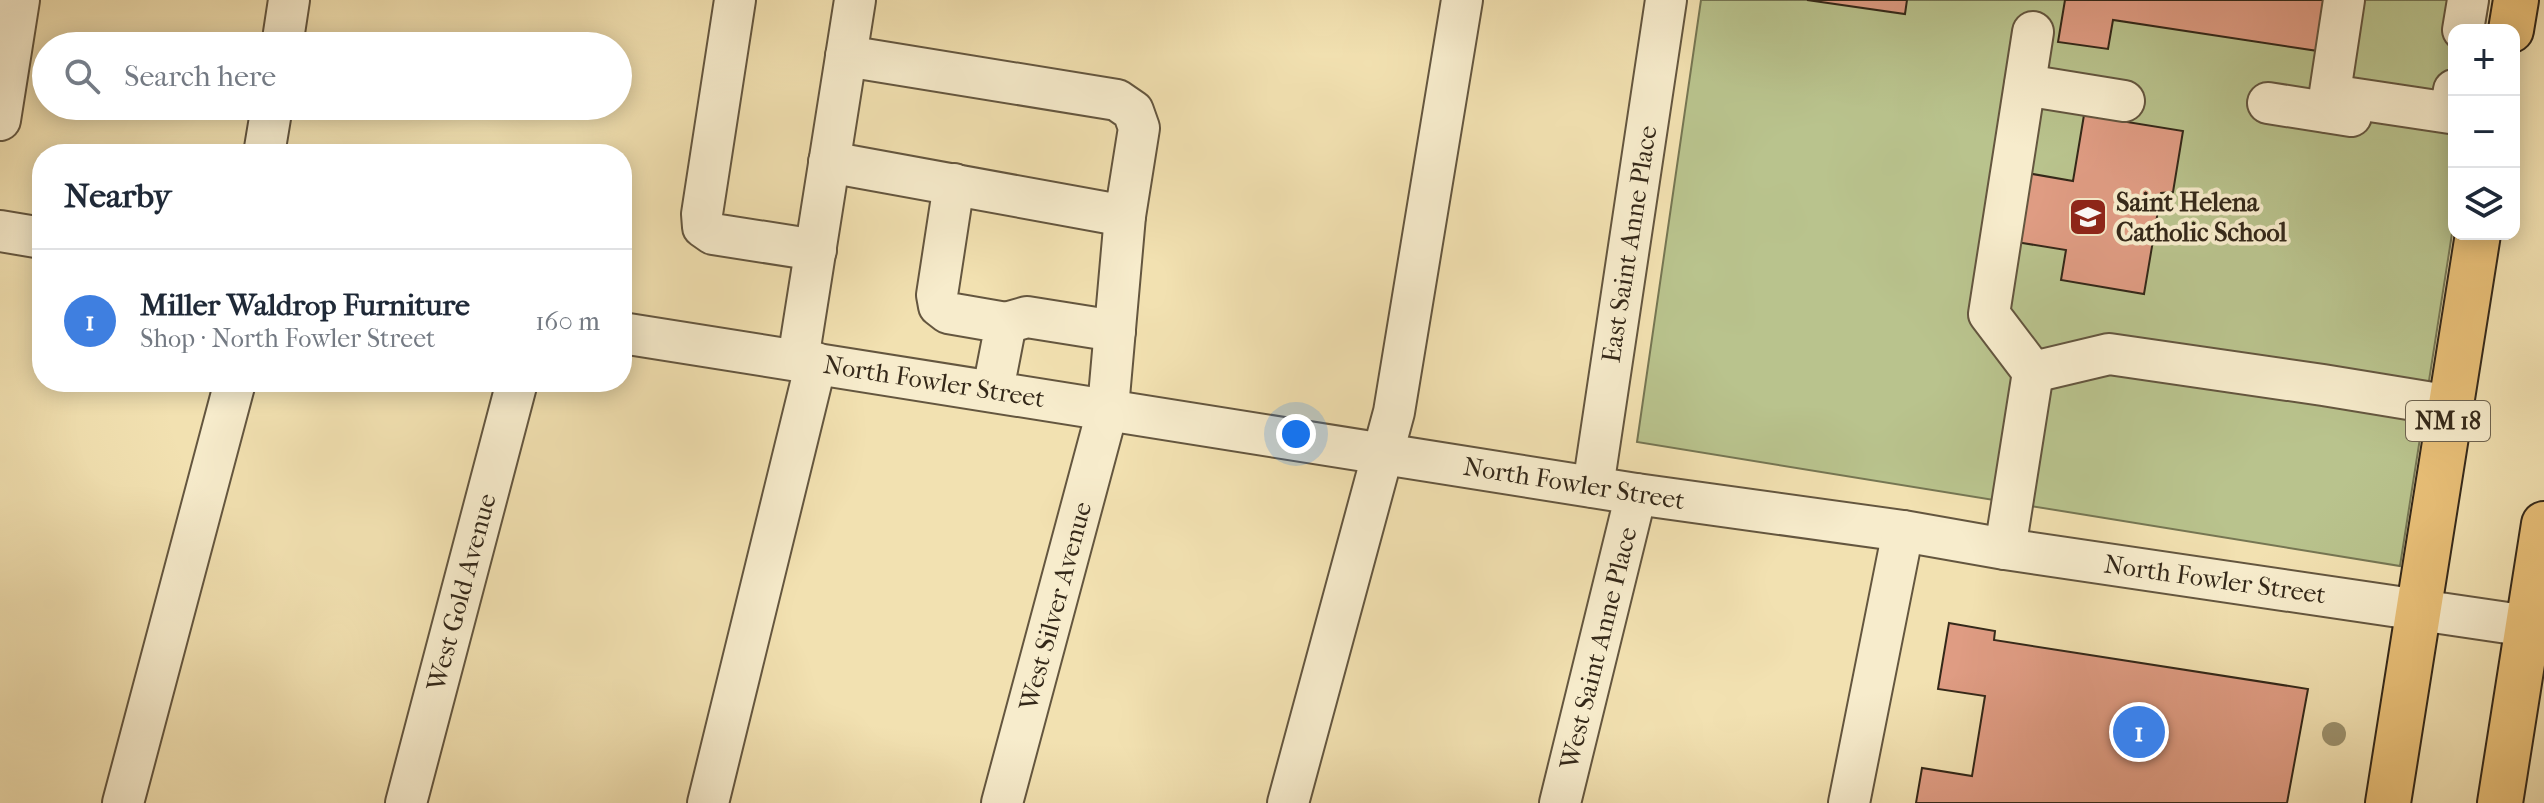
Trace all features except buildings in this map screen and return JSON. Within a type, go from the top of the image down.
[{"type":"main road","points":[[2512,24],[2516,0]]},
{"type":"main road","name":"NM 18","points":[[2388,803],[2477,240]]},
{"type":"main road","points":[[2500,803],[2529,711],[2528,626],[2544,524]]},
{"type":"street","points":[[0,120],[19,0]]},
{"type":"street","points":[[284,32],[289,0]]},
{"type":"street","points":[[735,0],[702,214],[703,227],[713,234],[816,250]]},
{"type":"street","points":[[708,803],[807,362],[816,250],[855,0]]},
{"type":"street","points":[[1288,803],[1394,412],[1462,0]]},
{"type":"street","name":"East Saint Anne Place","points":[[1593,487],[1666,0]]},
{"type":"street","points":[[2340,108],[2344,0]]},
{"type":"street","points":[[2464,24],[2468,0]]},
{"type":"street","points":[[2005,549],[2033,372],[1989,314],[2033,32]]},
{"type":"street","name":"West Silver Avenue","points":[[846,56],[1117,100],[1133,111],[1139,128],[1125,216],[1108,408],[1002,803]]},
{"type":"street","points":[[2025,85],[2124,101]]},
{"type":"street","points":[[2268,103],[2450,113],[2453,96]]},
{"type":"street","points":[[266,144],[270,120]]},
{"type":"street","points":[[829,162],[1125,216]]},
{"type":"street","points":[[954,184],[937,295],[939,306],[948,313],[1006,323],[1027,317],[1115,331]]},
{"type":"street","points":[[0,231],[32,236]]},
{"type":"street","points":[[993,390],[1006,323]]},
{"type":"street","name":"North Fowler Street","points":[[632,335],[1636,494],[1903,531],[2005,549],[2528,626]]},
{"type":"street","points":[[2033,372],[2109,354],[2451,406]]},
{"type":"street","points":[[123,803],[232,392]]},
{"type":"street","name":"West Gold Avenue","points":[[406,803],[514,392]]},
{"type":"street","name":"West Saint Anne Place","points":[[1560,803],[1636,494]]},
{"type":"street","points":[[1849,803],[1903,531]]},
{"type":"green space","points":[[1701,0],[2489,0],[2485,24],[2448,24],[2448,240],[2451,240],[2400,566],[1637,442]]},
{"type":"place","name":"Saint Helena Catholic School","points":[[2088,217]]},
{"type":"place","name":"Miller Waldrop Furniture","points":[[2139,732]]}]
